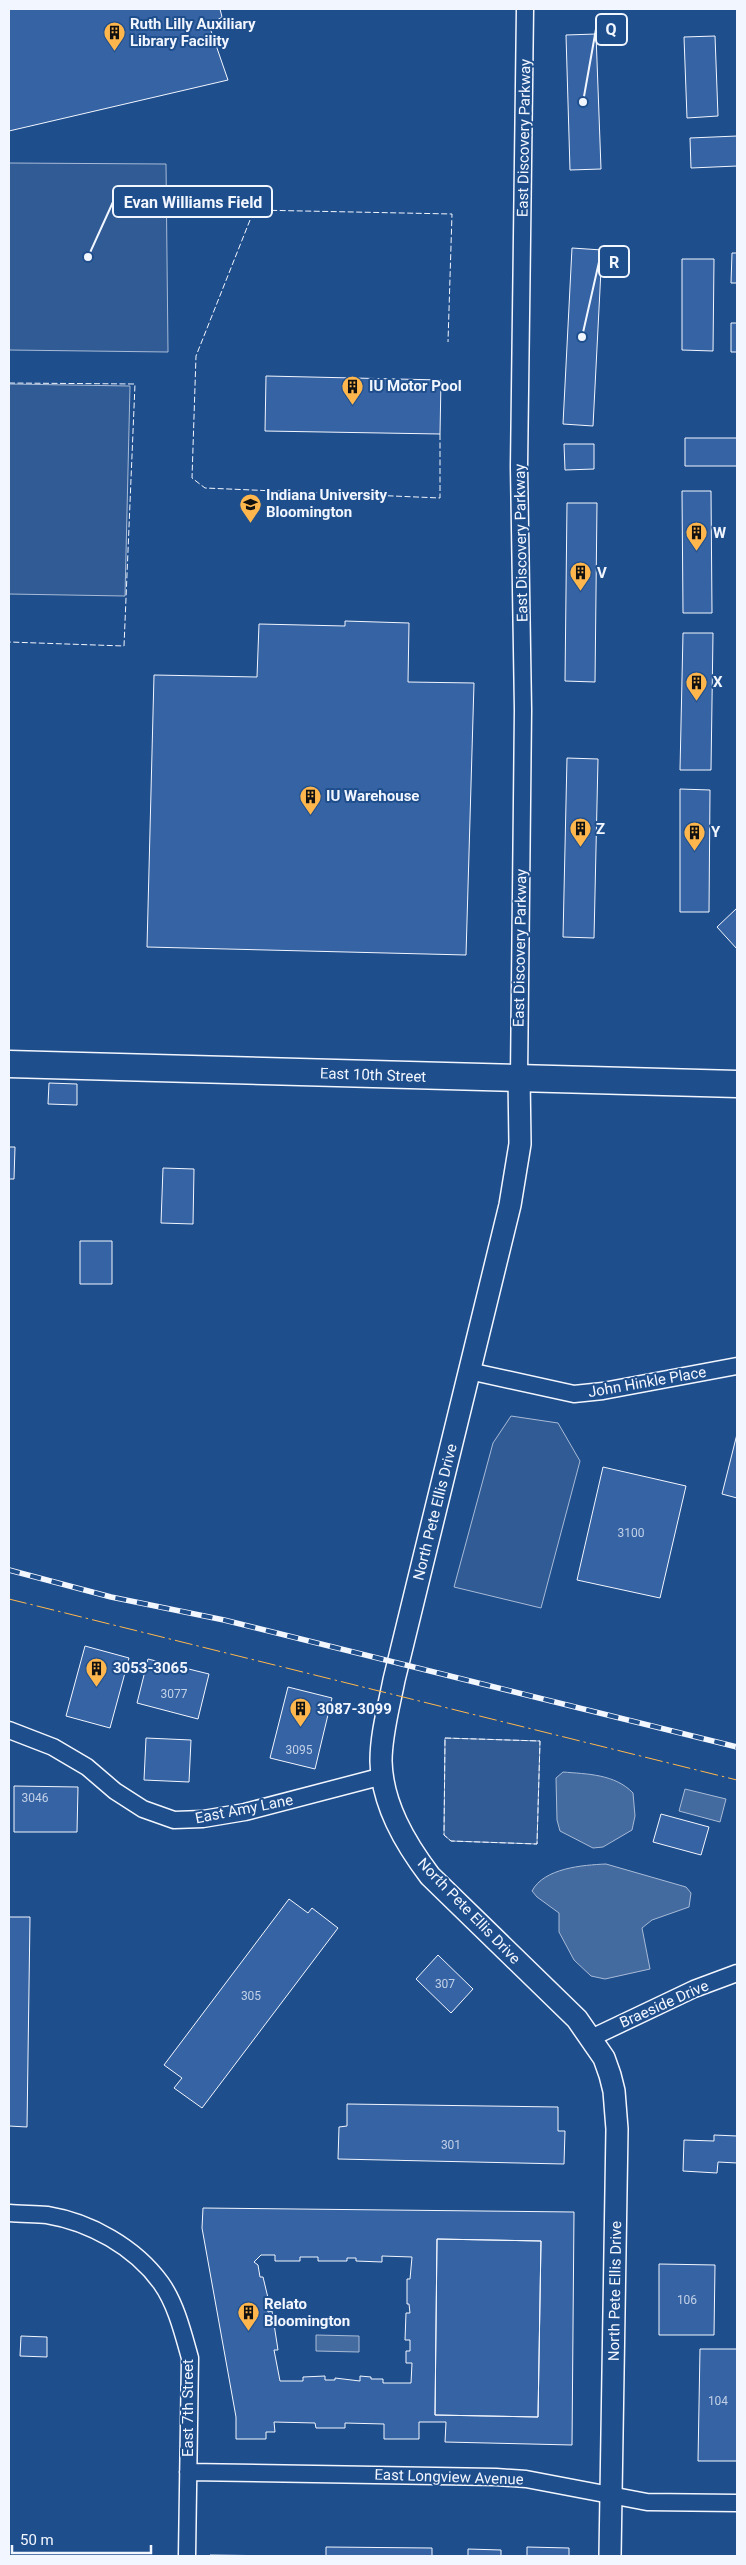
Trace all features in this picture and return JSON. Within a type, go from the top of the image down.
[{"type":"main road","name":"East 10th Street","points":[[9,1064],[737,1084]]},
{"type":"street","name":"East Discovery Parkway","points":[[519,1077],[523,719],[519,467],[525,9]]},
{"type":"street","name":"North Pete Ellis Drive","points":[[519,1077],[520,1144],[510,1205],[394,1680],[382,1743],[383,1776],[388,1802],[414,1856],[430,1876],[577,2019],[604,2058],[610,2075],[614,2092],[617,2129],[610,2556]]},
{"type":"street","name":"John Hinkle Place","points":[[469,1371],[574,1394],[603,1391],[737,1366]]},
{"type":"street","name":"East Amy Lane","points":[[9,1730],[52,1747],[87,1767],[115,1791],[143,1809],[174,1820],[203,1819],[245,1812],[383,1776]]},
{"type":"street","name":"Braeside Drive","points":[[591,2038],[677,1997],[737,1973]]},
{"type":"street","name":"East 7th Street","points":[[9,2213],[48,2215],[92,2228],[129,2250],[161,2283],[182,2327],[190,2358],[187,2556]]},
{"type":"street","name":"East Longview Avenue","points":[[188,2472],[496,2477],[526,2479],[647,2502],[737,2503]]},
{"type":"shaded area","points":[[9,163],[166,164],[168,352],[9,350]]},
{"type":"shaded area","points":[[9,384],[130,386],[125,596],[9,594]]},
{"type":"shaded area","points":[[511,1416],[558,1423],[580,1461],[541,1608],[454,1587],[493,1443]]},
{"type":"shaded area","points":[[445,1738],[540,1741],[537,1844],[451,1841],[444,1835]]},
{"type":"shaded area","points":[[563,1772],[600,1776],[626,1787],[633,1793],[635,1816],[632,1830],[603,1847],[593,1848],[560,1831],[557,1820],[556,1778]]},
{"type":"shaded area","points":[[685,1789],[726,1799],[720,1822],[679,1811]]},
{"type":"shaded area","points":[[606,1864],[686,1887],[691,1893],[689,1907],[652,1920],[642,1928],[650,1969],[605,1979],[591,1976],[574,1960],[559,1932],[559,1913],[532,1891],[545,1877],[565,1869]]},
{"type":"shaded area","points":[[316,2335],[359,2336],[359,2352],[316,2351]]},
{"type":"building","name":"Ruth Lilly Auxiliary Library Facility","points":[[9,9],[220,9],[222,17],[209,25],[228,80],[9,131]]},
{"type":"building","points":[[596,34],[601,169],[570,170],[566,35]]},
{"type":"building","points":[[715,36],[718,116],[687,118],[684,37]]},
{"type":"building","points":[[737,136],[737,166],[691,168],[690,138]]},
{"type":"building","points":[[572,248],[602,250],[593,426],[563,424]]},
{"type":"building","points":[[732,253],[737,253],[737,283],[731,283]]},
{"type":"building","points":[[682,259],[714,259],[713,351],[682,350]]},
{"type":"building","points":[[731,323],[737,323],[737,352],[731,352]]},
{"type":"building","name":"IU Motor Pool","points":[[266,376],[441,380],[440,434],[265,431]]},
{"type":"building","points":[[685,438],[737,438],[737,466],[685,466]]},
{"type":"building","points":[[564,444],[594,444],[594,469],[565,470]]},
{"type":"building","name":"W","points":[[682,491],[711,491],[712,613],[683,613]]},
{"type":"building","name":"V","points":[[567,503],[597,503],[595,682],[565,681]]},
{"type":"building","name":"IU Warehouse","points":[[345,621],[409,623],[408,682],[474,683],[466,955],[147,947],[154,675],[257,677],[259,624],[345,626]]},
{"type":"building","name":"X","points":[[683,633],[713,633],[711,770],[680,770]]},
{"type":"building","name":"Z","points":[[567,758],[598,759],[594,938],[563,937]]},
{"type":"building","name":"Y","points":[[680,789],[710,790],[709,912],[680,912]]},
{"type":"building","points":[[737,908],[737,949],[717,927]]},
{"type":"building","points":[[49,1083],[77,1084],[77,1105],[48,1104]]},
{"type":"building","points":[[9,1147],[15,1147],[14,1179],[9,1179]]},
{"type":"building","points":[[163,1168],[194,1169],[193,1224],[161,1223]]},
{"type":"building","points":[[80,1241],[112,1241],[112,1284],[80,1284]]},
{"type":"building","points":[[737,1434],[737,1498],[722,1494]]},
{"type":"building","points":[[603,1467],[686,1486],[660,1598],[577,1580]]},
{"type":"building","name":"3053-3065","points":[[85,1646],[129,1658],[110,1728],[66,1716]]},
{"type":"building","points":[[148,1659],[209,1674],[198,1719],[137,1703]]},
{"type":"building","name":"3087-3099","points":[[288,1687],[332,1698],[315,1769],[270,1758]]},
{"type":"building","points":[[146,1738],[191,1740],[189,1782],[144,1780]]},
{"type":"building","points":[[14,1786],[78,1787],[77,1832],[14,1832]]},
{"type":"building","points":[[661,1814],[709,1827],[701,1855],[653,1842]]},
{"type":"building","points":[[289,1899],[308,1913],[312,1908],[338,1928],[202,2108],[174,2088],[182,2078],[164,2065]]},
{"type":"building","points":[[9,1917],[30,1917],[27,2127],[9,2126]]},
{"type":"building","points":[[438,1955],[473,1989],[451,2013],[416,1979]]},
{"type":"building","points":[[347,2104],[558,2107],[558,2131],[565,2131],[564,2164],[338,2159],[339,2127],[347,2126]]},
{"type":"building","points":[[714,2135],[737,2136],[737,2163],[718,2162],[717,2173],[683,2171],[684,2140],[714,2141]]},
{"type":"building","name":"Relato Bloomington","points":[[203,2208],[574,2212],[572,2445],[445,2442],[446,2422],[419,2422],[419,2439],[384,2439],[384,2424],[345,2423],[345,2428],[316,2428],[315,2423],[274,2422],[275,2432],[266,2432],[266,2439],[236,2439],[236,2417],[202,2228]],"holes":[[[437,2239],[541,2241],[538,2417],[435,2415]],[[261,2255],[275,2255],[275,2261],[300,2261],[300,2257],[318,2257],[318,2261],[347,2261],[347,2258],[356,2258],[356,2261],[382,2262],[382,2256],[412,2257],[410,2279],[407,2279],[407,2304],[409,2304],[410,2313],[406,2313],[405,2340],[410,2340],[410,2351],[406,2351],[406,2363],[412,2363],[411,2383],[383,2383],[383,2379],[371,2379],[371,2377],[360,2376],[360,2381],[335,2378],[335,2380],[325,2380],[325,2376],[303,2377],[303,2381],[280,2381],[274,2350],[278,2350],[272,2311],[268,2312],[266,2302],[269,2302],[263,2277],[260,2277],[258,2265],[254,2262]]]},
{"type":"building","points":[[437,2239],[541,2241],[538,2417],[435,2415]]},
{"type":"building","points":[[659,2264],[715,2265],[714,2335],[659,2335]]},
{"type":"building","points":[[21,2336],[47,2337],[47,2357],[20,2356]]},
{"type":"building","points":[[700,2349],[737,2349],[737,2461],[698,2461]]},
{"type":"building","points":[[326,2547],[432,2548],[432,2556],[326,2556]]},
{"type":"building","points":[[527,2547],[569,2548],[569,2556],[527,2556]]},
{"type":"building","points":[[468,2549],[501,2550],[501,2556],[468,2556]]},
{"type":"building","points":[[210,2555],[283,2556],[210,2556]]},
{"type":"railway","points":[[9,1570],[111,1597],[224,1620],[737,1747]]},
{"type":"fence","points":[[440,434],[440,498],[205,488],[192,478],[196,356],[254,210],[452,214],[448,342]]},
{"type":"fence","points":[[9,383],[135,384],[124,646],[9,642]]},
{"type":"fence","points":[[445,1738],[540,1741],[537,1844],[451,1841],[444,1835],[445,1738]]},
{"type":"power","points":[[9,1599],[737,1780]]},
{"type":"place","name":"Ruth Lilly Auxiliary Library Facility","points":[[114,52]]},
{"type":"place","name":"Q","points":[[583,102]]},
{"type":"place","name":"Evan Williams Field","points":[[88,257]]},
{"type":"place","name":"R","points":[[582,337]]},
{"type":"place","name":"IU Motor Pool","points":[[353,405]]},
{"type":"place","name":"Indiana University Bloomington","points":[[250,523]]},
{"type":"place","name":"W","points":[[697,552]]},
{"type":"place","name":"V","points":[[581,592]]},
{"type":"place","name":"X","points":[[697,701]]},
{"type":"place","name":"IU Warehouse","points":[[310,815]]},
{"type":"place","name":"Z","points":[[580,848]]},
{"type":"place","name":"Y","points":[[695,851]]},
{"type":"place","name":"3053-3065","points":[[97,1687]]},
{"type":"place","name":"3087-3099","points":[[301,1728]]},
{"type":"place","name":"Relato Bloomington","points":[[248,2332]]}]
